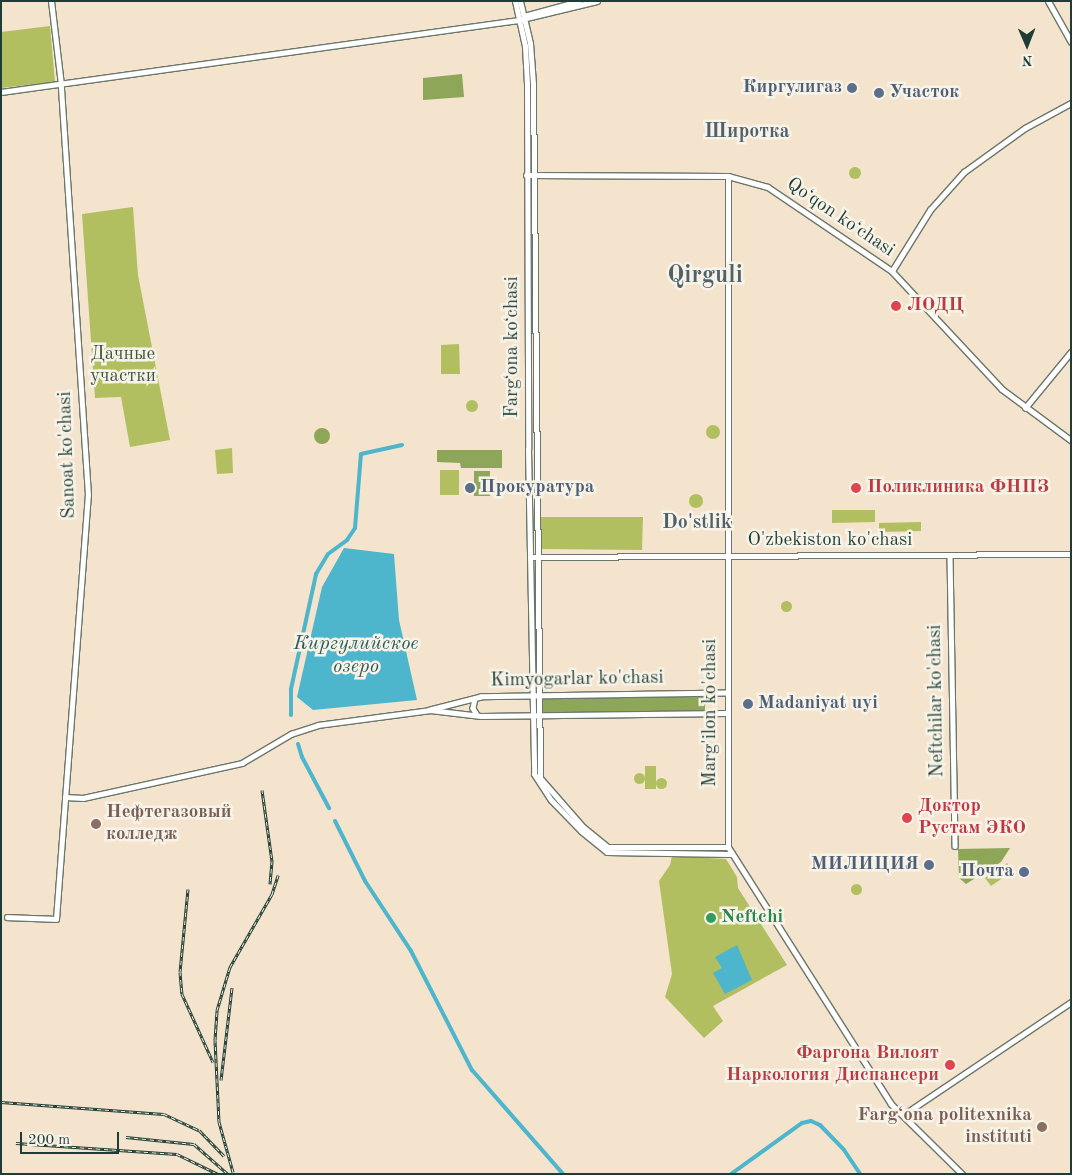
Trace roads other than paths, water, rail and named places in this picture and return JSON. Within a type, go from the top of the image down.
[{"type":"main road","name":"Fargʻona koʻchasi","points":[[515,1],[522,18],[532,57],[534,715]]},
{"type":"main road","name":"Fargʻona koʻchasi","points":[[520,1],[527,84],[526,175],[533,557]]},
{"type":"main road","points":[[522,18],[579,1]]},
{"type":"main road","points":[[522,18],[532,18],[597,1]]},
{"type":"main road","points":[[1048,1],[1071,42]]},
{"type":"main road","points":[[534,715],[540,778],[555,798],[603,845],[626,849],[728,847]]},
{"type":"main road","points":[[534,715],[536,781],[601,849],[626,854],[730,854]]},
{"type":"main road","name":"Marg'ilon ko'chasi","points":[[728,847],[730,854],[891,1104],[962,1174]]},
{"type":"street","name":"Sanoat ko'chasi","points":[[7,917],[56,919],[66,797],[70,704],[88,495],[61,86],[51,1]]},
{"type":"street","points":[[1,92],[61,86],[522,18]]},
{"type":"street","points":[[892,271],[930,210],[964,172],[1025,128],[1071,103]]},
{"type":"street","name":"Qoʻqon koʻchasi","points":[[526,175],[728,176],[746,179],[782,196],[892,271],[1002,388],[1025,408],[1071,440]]},
{"type":"street","name":"Marg'ilon ko'chasi","points":[[728,176],[726,556],[728,847]]},
{"type":"street","points":[[1025,408],[1071,352]]},
{"type":"street","name":"O'zbekiston ko'chasi","points":[[533,557],[1071,554]]},
{"type":"street","name":"Neftchilar ko'chasi","points":[[950,556],[954,846]]},
{"type":"street","name":"Kimyogarlar ko'chasi","points":[[66,797],[91,797],[242,763],[291,734],[318,725],[430,710],[475,698],[534,695],[726,692]]},
{"type":"street","points":[[475,698],[472,708],[478,715]]},
{"type":"street","name":"Kimyogarlar ko'chasi","points":[[430,710],[456,710],[478,715],[726,713]]},
{"type":"street","points":[[903,1115],[1071,1002]]},
{"type":"water","name":"Киргулийское озеро","points":[[344,548],[394,554],[399,620],[417,700],[313,710],[297,697],[322,587]]},
{"type":"water","points":[[737,945],[752,980],[725,994],[713,973],[722,968],[715,957]]},
{"type":"waterway","points":[[291,715],[291,689],[316,574],[328,554],[347,540],[355,528],[361,454],[402,445]]},
{"type":"waterway","points":[[298,744],[302,757],[329,808]]},
{"type":"waterway","points":[[335,821],[365,881],[411,951],[472,1070],[563,1174]]},
{"type":"waterway","points":[[731,1174],[802,1123],[811,1121],[820,1125],[844,1150],[860,1174]]},
{"type":"railway","points":[[262,790],[272,861],[270,884]]},
{"type":"railway","points":[[233,1172],[219,1122],[215,1040],[217,1010],[230,967],[272,894],[278,875]]},
{"type":"railway","points":[[188,889],[180,972],[182,994],[213,1062]]},
{"type":"railway","points":[[221,1080],[232,988]]},
{"type":"railway","points":[[1,1102],[164,1114],[199,1130],[224,1156]]},
{"type":"railway","points":[[126,1137],[194,1144],[228,1174]]},
{"type":"railway","points":[[16,1143],[177,1154],[218,1174]]},
{"type":"place","name":"Киргулигаз","points":[[852,88]]},
{"type":"place","name":"Участок","points":[[879,93]]},
{"type":"place","name":"ЛОДЦ","points":[[896,306]]},
{"type":"place","name":"Прокуратура","points":[[470,488]]},
{"type":"place","name":"Поликлиника ФНПЗ","points":[[856,488]]},
{"type":"place","name":"Madaniyat uyi","points":[[748,704]]},
{"type":"place","name":"Доктор Рустам ЭКО","points":[[907,818]]},
{"type":"place","name":"Нефтегазовый колледж","points":[[96,824]]},
{"type":"place","name":"МИЛИЦИЯ","points":[[929,865]]},
{"type":"place","name":"Почта","points":[[1024,872]]},
{"type":"place","name":"Neftchi","points":[[711,918]]},
{"type":"place","name":"Фаргона Вилоят Наркология Диспансери","points":[[950,1065]]},
{"type":"place","name":"Fargʻona politexnika instituti","points":[[1042,1127]]},
{"type":"district","name":"Широтка","points":[[747,132]]},
{"type":"district","name":"Qirguli","points":[[705,277]]},
{"type":"district","name":"Do'stlik","points":[[697,523]]},
{"type":"park label","name":"Дачные участки","points":[[123,366]]}]
